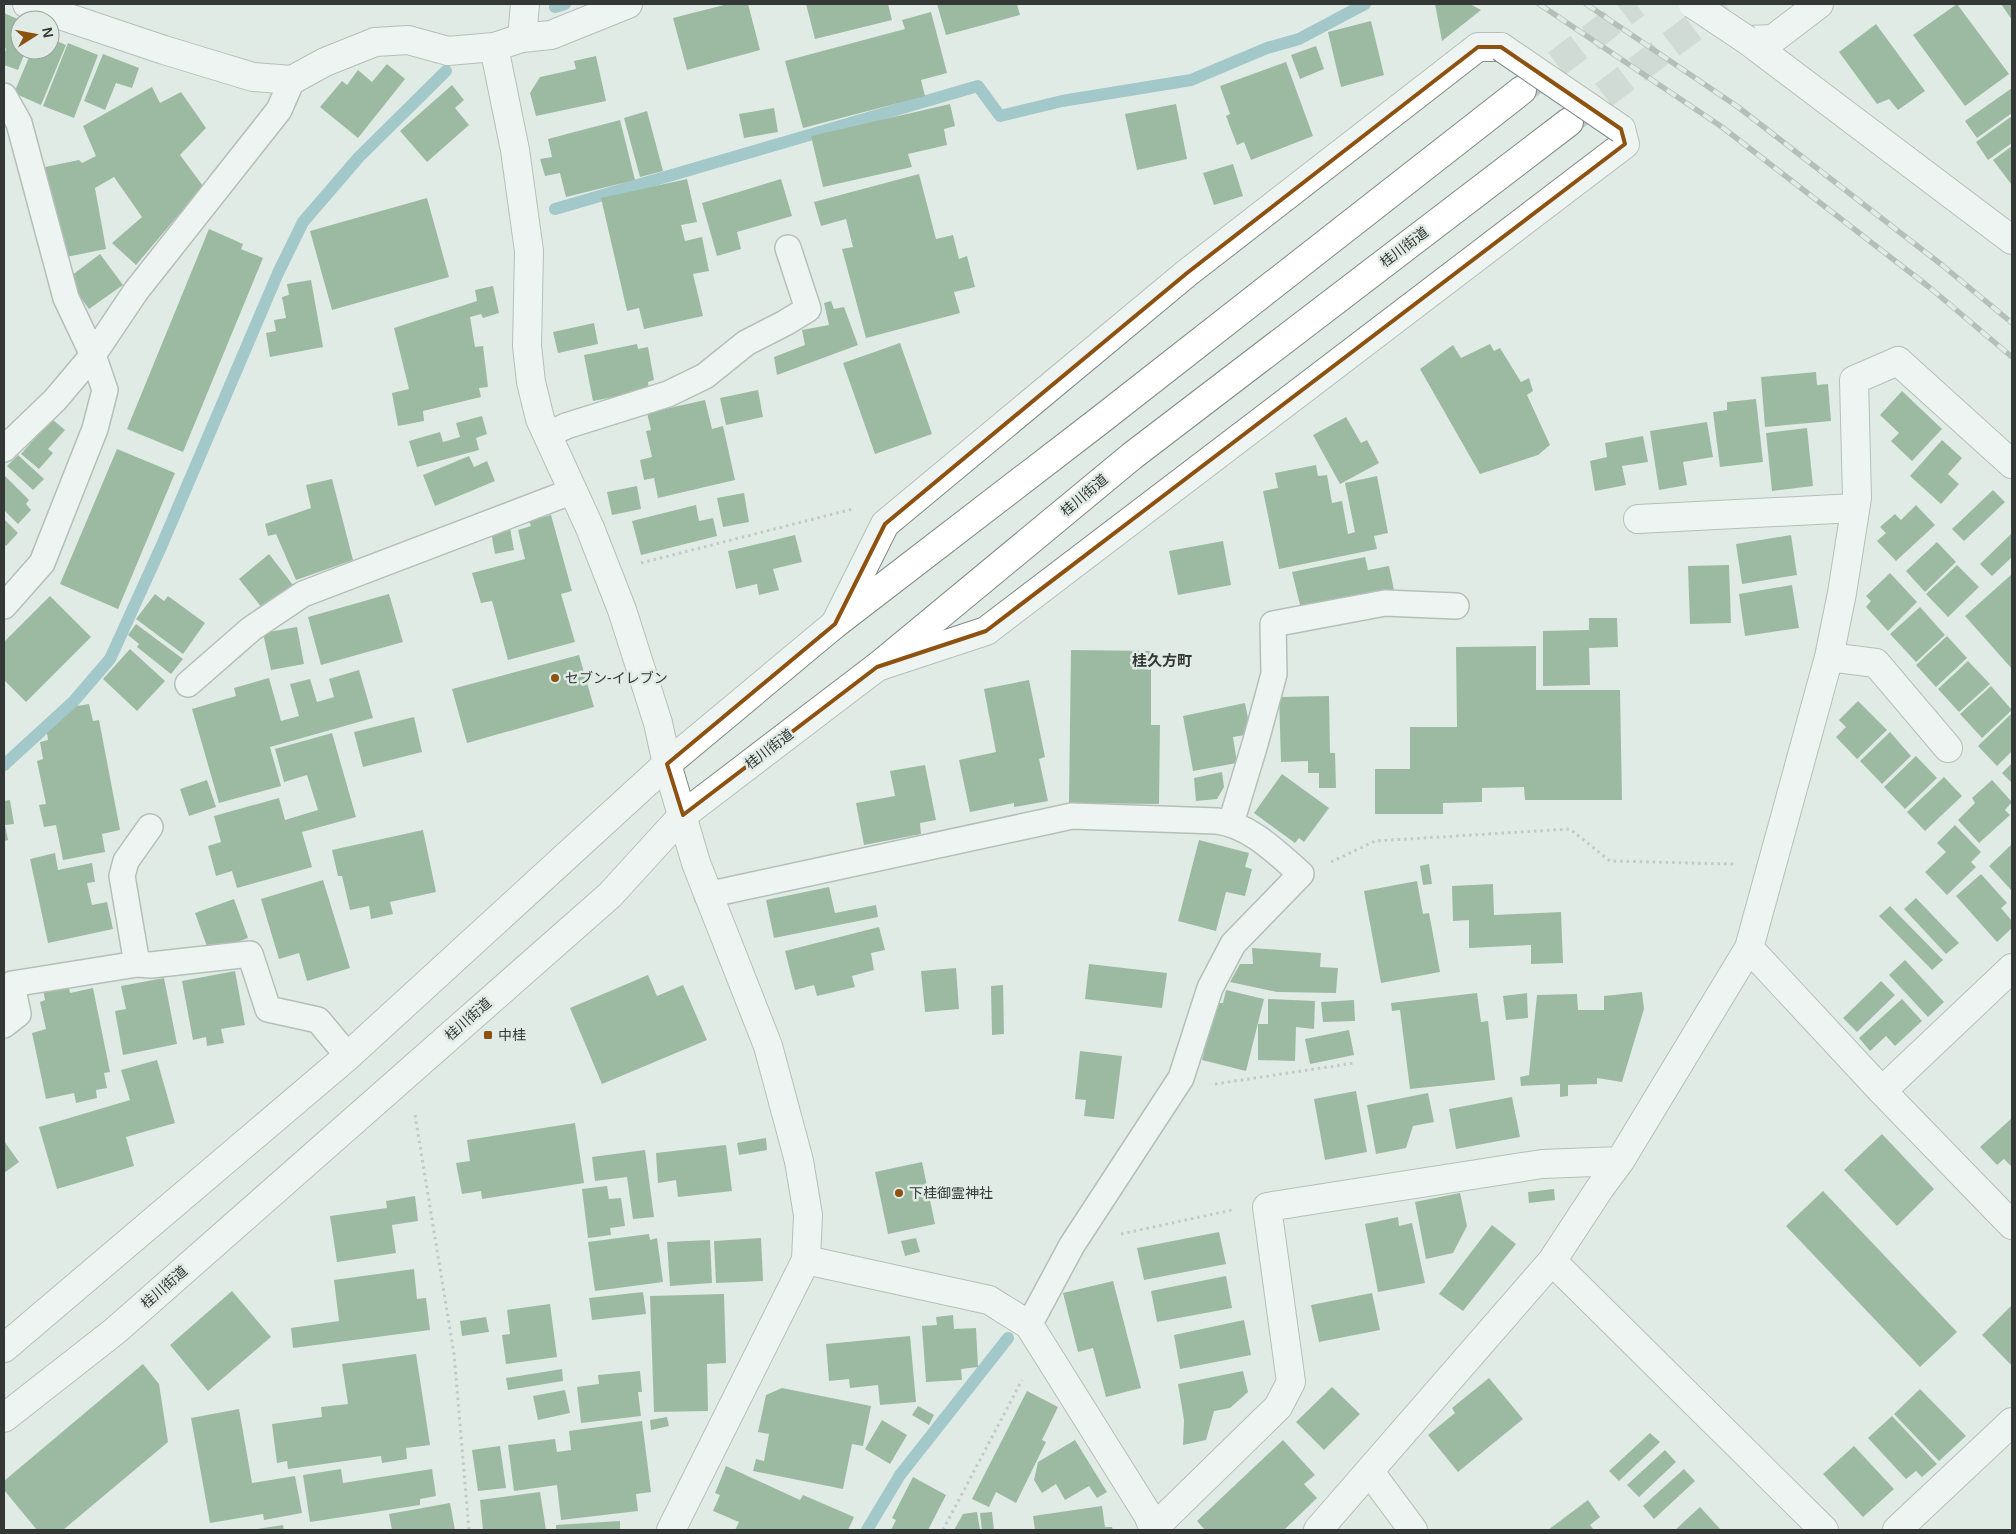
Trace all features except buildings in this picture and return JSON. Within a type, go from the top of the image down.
[{"type":"street","points":[[27,4],[164,50],[253,77],[292,80],[325,62],[375,42],[408,40],[448,51],[494,47],[522,38],[552,35],[628,4]]},
{"type":"street","points":[[522,38],[525,4]]},
{"type":"street","points":[[1693,4],[1747,40],[2012,240]]},
{"type":"street","points":[[1747,40],[1773,39],[1819,4]]},
{"type":"street","points":[[835,624],[885,524],[1187,273],[1478,46],[1502,47],[1621,129],[1625,144],[986,631],[877,667]]},
{"type":"street","points":[[494,47],[515,150],[529,251],[527,346],[531,382],[540,419],[590,528],[622,610],[658,723],[667,764],[707,895],[768,1046],[799,1161],[808,1216],[806,1260],[670,1530]]},
{"type":"street","points":[[4,1348],[348,1056],[667,764],[835,624],[1099,421],[1522,90]]},
{"type":"street","name":"桂川街道","points":[[4,1418],[115,1330],[610,895],[683,815],[877,667],[1132,456],[1569,122]]},
{"type":"street","points":[[1318,1530],[1552,1261],[1620,1161],[1749,948],[1829,657],[1842,593],[1857,498],[1854,380],[1898,361],[2012,464]]},
{"type":"street","points":[[1638,519],[1856,508]]},
{"type":"street","points":[[1829,657],[1876,662],[1948,748]]},
{"type":"street","points":[[1749,948],[1882,1091],[2012,1225]]},
{"type":"street","points":[[1882,1091],[2012,968]]},
{"type":"street","points":[[806,1260],[989,1300],[1035,1335],[1148,1515],[1154,1529],[1278,1407],[1292,1382],[1267,1207],[1542,1164],[1620,1161]]},
{"type":"street","points":[[1552,1261],[1824,1530]]},
{"type":"street","points":[[1897,1530],[2012,1422]]},
{"type":"street","points":[[1370,1472],[1413,1530]]},
{"type":"lane","points":[[4,448],[55,400],[93,354],[136,291],[279,110],[292,80]]},
{"type":"lane","points":[[4,96],[19,123],[66,298],[93,354],[105,390],[95,429],[42,564],[4,606]]},
{"type":"lane","points":[[548,435],[566,426],[668,394],[705,376],[746,344],[808,309],[788,248]]},
{"type":"lane","points":[[188,684],[251,629],[303,594],[573,491]]},
{"type":"lane","points":[[1231,822],[1274,674],[1274,624],[1385,603],[1456,606]]},
{"type":"lane","points":[[707,895],[1072,816],[1231,822],[1264,843],[1301,874],[1233,944],[1210,988],[1181,1078],[1111,1182],[1072,1245],[1035,1335]]},
{"type":"lane","points":[[136,964],[122,876],[126,861],[150,827]]},
{"type":"lane","points":[[4,1025],[18,1014],[8,981],[136,964],[152,965],[250,954],[268,1008],[318,1020],[348,1056]]},
{"type":"path","points":[[606,572],[855,508]]},
{"type":"path","points":[[1301,874],[1310,872],[1375,841],[1570,829],[1610,861],[1772,864]]},
{"type":"path","points":[[1175,1087],[1208,1085],[1355,1063]]},
{"type":"path","points":[[414,1108],[454,1354],[469,1530]]},
{"type":"path","points":[[1072,1245],[1247,1207],[1267,1207]]},
{"type":"path","points":[[944,1530],[1035,1335]]},
{"type":"highlighted area","points":[[1478,47],[1501,47],[1621,129],[1625,144],[986,631],[877,667],[683,815],[667,764],[835,624],[885,524],[1187,273]]},
{"type":"waterway","points":[[555,7],[565,4]]},
{"type":"waterway","points":[[555,209],[978,86],[1000,116],[1062,101],[1191,80],[1267,48],[1299,39],[1365,4]]},
{"type":"waterway","points":[[4,765],[73,702],[110,659],[161,547],[278,273],[303,222],[359,157],[446,71]]},
{"type":"waterway","points":[[867,1530],[900,1475],[1008,1338]]},
{"type":"tunnel","points":[[1523,89],[1636,4]]},
{"type":"tunnel","points":[[1570,120],[1725,4]]},
{"type":"railway","points":[[1539,4],[1722,127],[1929,287],[2012,357]]},
{"type":"railway","points":[[1586,4],[1738,107],[1942,265],[2012,323]]},
{"type":"place","name":"セブン-イレブン","points":[[555,678]]},
{"type":"place","name":"中桂","points":[[488,1035]]},
{"type":"place","name":"下桂御霊神社","points":[[899,1193]]},
{"type":"district","name":"桂久方町","points":[[1162,661]]}]
